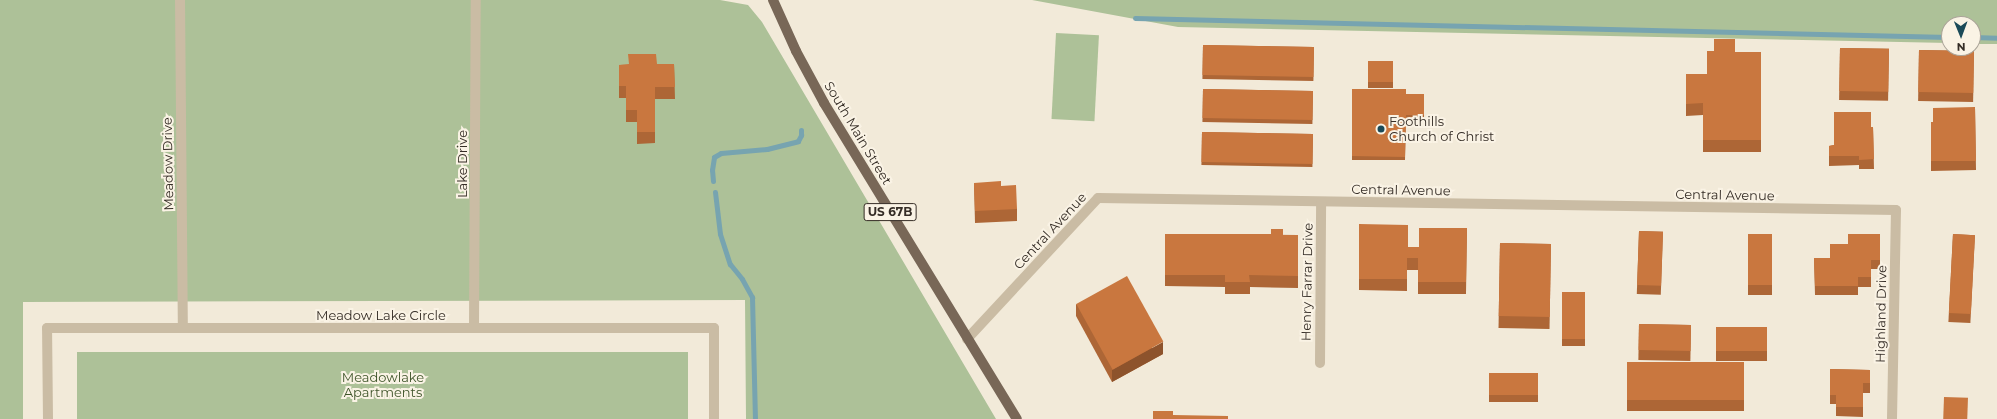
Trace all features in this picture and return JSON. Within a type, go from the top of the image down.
[{"type":"main road","name":"South Main Street","points":[[773,0],[796,51],[824,103],[1017,419]]},
{"type":"street","name":"Meadow Drive","points":[[180,0],[183,328]]},
{"type":"street","name":"Lake Drive","points":[[474,328],[476,0]]},
{"type":"street","name":"Central Avenue","points":[[968,339],[1098,198],[1896,210]]},
{"type":"street","name":"Henry Farrar Drive","points":[[1320,363],[1321,202]]},
{"type":"street","name":"Highland Drive","points":[[1892,419],[1896,210]]},
{"type":"street","name":"Meadow Lake Circle","points":[[48,419],[48,328],[714,328],[714,419]]},
{"type":"green space","points":[[0,0],[720,0],[748,5],[762,22],[996,419],[746,419],[745,300],[23,302],[23,419],[0,419]]},
{"type":"green space","points":[[1032,0],[1997,0],[1997,44],[1981,44],[1981,16],[1941,16],[1941,43],[1178,27]]},
{"type":"green space","points":[[1056,33],[1099,35],[1094,121],[1051,119]]},
{"type":"green space","name":"Meadowlake Apartments","points":[[77,352],[688,352],[688,419],[77,419]]},
{"type":"building","points":[[1714,39],[1735,39],[1735,52],[1761,52],[1761,140],[1703,140],[1703,103],[1686,104],[1686,74],[1707,74],[1707,51],[1714,51]]},
{"type":"building","points":[[1203,45],[1314,47],[1313,77],[1202,75]]},
{"type":"building","points":[[1840,48],[1889,49],[1888,92],[1839,91]]},
{"type":"building","points":[[1919,50],[1941,50],[1941,56],[1974,56],[1973,93],[1918,92]]},
{"type":"building","points":[[628,54],[656,54],[657,64],[674,64],[675,87],[655,87],[655,132],[637,132],[637,110],[626,110],[626,86],[619,86],[619,65],[629,64]]},
{"type":"building","points":[[1368,61],[1393,61],[1393,82],[1368,82]]},
{"type":"building","points":[[1203,89],[1313,91],[1312,120],[1202,118]]},
{"type":"building","points":[[1352,89],[1406,89],[1406,94],[1424,94],[1424,115],[1406,115],[1405,157],[1352,156]]},
{"type":"building","points":[[1975,107],[1976,161],[1931,161],[1931,122],[1933,122],[1933,108]]},
{"type":"building","points":[[1834,112],[1871,112],[1874,159],[1859,160],[1859,156],[1829,156],[1829,146],[1834,145]]},
{"type":"building","points":[[1202,132],[1313,134],[1312,164],[1201,162]]},
{"type":"building","points":[[1001,181],[1001,186],[1016,185],[1017,209],[975,211],[974,183]]},
{"type":"building","points":[[1359,224],[1408,225],[1408,247],[1419,247],[1419,228],[1467,228],[1466,282],[1418,282],[1418,258],[1407,258],[1407,279],[1359,279]]},
{"type":"building","points":[[1271,229],[1283,229],[1283,235],[1298,235],[1298,276],[1249,275],[1250,282],[1225,282],[1225,275],[1165,275],[1165,234],[1271,234]]},
{"type":"building","points":[[1639,231],[1663,232],[1661,286],[1637,285]]},
{"type":"building","points":[[1748,234],[1772,234],[1772,285],[1748,285]]},
{"type":"building","points":[[1848,234],[1880,234],[1880,260],[1871,260],[1871,277],[1858,277],[1858,286],[1815,286],[1814,258],[1830,258],[1830,244],[1848,244]]},
{"type":"building","points":[[1953,234],[1975,235],[1971,314],[1949,313]]},
{"type":"building","points":[[1500,243],[1551,244],[1550,317],[1499,316]]},
{"type":"building","points":[[1127,276],[1163,342],[1113,370],[1076,304]]},
{"type":"building","points":[[1562,292],[1585,292],[1585,339],[1562,339]]},
{"type":"building","points":[[1639,324],[1691,325],[1691,351],[1639,350]]},
{"type":"building","points":[[1716,327],[1767,327],[1767,351],[1716,351]]},
{"type":"building","points":[[1627,362],[1744,362],[1744,400],[1627,400]]},
{"type":"building","points":[[1830,369],[1870,370],[1870,383],[1863,383],[1863,407],[1836,407],[1836,395],[1830,395]]},
{"type":"building","points":[[1489,373],[1538,373],[1538,395],[1489,395]]},
{"type":"building","points":[[1944,397],[1968,398],[1967,419],[1943,419]]},
{"type":"building","points":[[1153,411],[1173,411],[1173,415],[1228,416],[1228,419],[1153,419]]},
{"type":"waterway","points":[[1135,18],[1941,37]]},
{"type":"waterway","points":[[1981,37],[1997,38]]},
{"type":"waterway","points":[[713,181],[712,170],[714,157],[721,153],[767,149],[798,141],[801,135],[801,130]]},
{"type":"waterway","points":[[715,192],[720,234],[730,264],[742,279],[752,297],[755,419]]},
{"type":"place","name":"Foothills Church of Christ","points":[[1381,129]]}]
